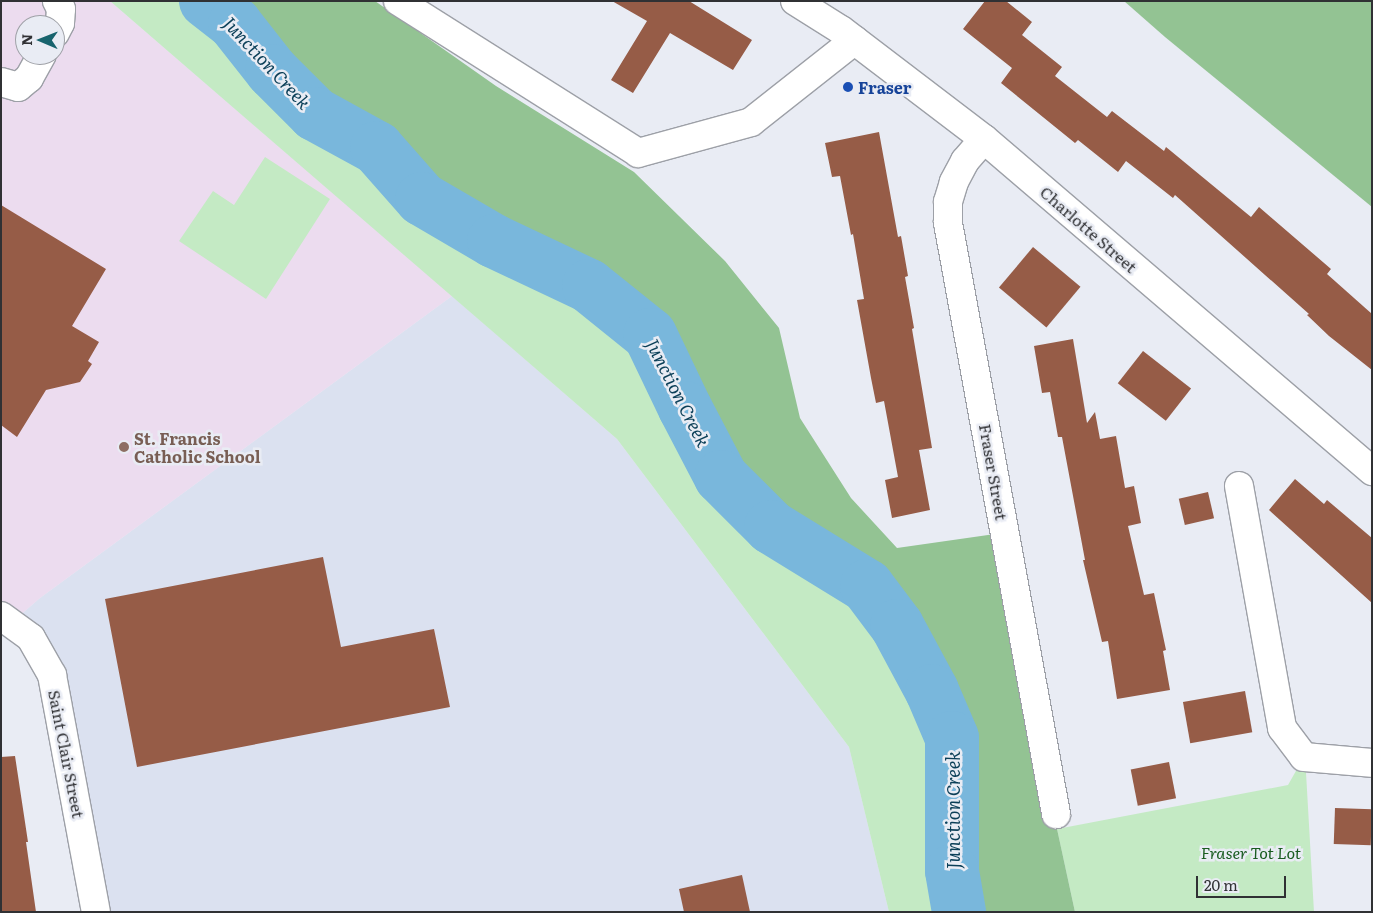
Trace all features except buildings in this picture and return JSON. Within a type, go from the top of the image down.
[{"type":"street","points":[[57,1],[61,9],[61,15]]},
{"type":"street","points":[[398,1],[638,153],[751,122],[854,40]]},
{"type":"street","name":"Charlotte Street","points":[[795,1],[854,40],[984,140],[1372,471]]},
{"type":"street","points":[[1,82],[18,87],[29,78],[36,65]]},
{"type":"street","name":"Fraser Street","points":[[984,140],[965,161],[954,182],[948,202],[948,223],[1056,814]]},
{"type":"street","points":[[1240,486],[1282,728],[1304,757],[1372,763]]},
{"type":"street","name":"Saint Clair Street","points":[[1,616],[30,638],[52,675],[96,912]]},
{"type":"shaded area","name":"St. Francis Catholic School","points":[[1,1],[110,1],[452,296],[40,598],[10,624],[1,619]]},
{"type":"shaded area","points":[[452,296],[617,439],[849,747],[889,912],[94,912],[49,676],[10,624],[40,598]]},
{"type":"green space","points":[[110,1],[202,1],[234,25],[270,72],[313,115],[375,150],[420,201],[493,243],[588,288],[649,336],[683,409],[720,478],[769,529],[866,588],[896,627],[930,692],[950,738],[950,871],[957,912],[889,912],[849,747],[617,439]]},
{"type":"green space","points":[[202,1],[375,1],[496,86],[634,172],[725,261],[779,328],[800,418],[851,498],[897,548],[1002,533],[1054,815],[1075,912],[957,912],[950,871],[950,738],[930,692],[896,627],[866,588],[769,529],[720,478],[683,409],[649,336],[588,288],[492,243],[420,201],[375,150],[313,115],[270,72],[234,25]]},
{"type":"green space","points":[[1124,1],[1372,1],[1372,207],[1165,37]]},
{"type":"green space","points":[[265,157],[330,199],[266,299],[179,241],[213,191],[234,205]]},
{"type":"green space","name":"Fraser Tot Lot","points":[[1305,755],[1314,912],[1075,912],[1057,829],[1288,785]]},
{"type":"waterway","name":"Junction Creek","points":[[206,1],[235,24],[272,71],[315,114],[377,148],[422,199],[494,241],[589,286],[650,335],[721,477],[771,527],[867,586],[897,626],[932,691],[952,738],[952,871],[959,912]]},
{"type":"place","name":"Fraser","points":[[848,87]]},
{"type":"place","name":"St. Francis Catholic School","points":[[124,447]]}]
